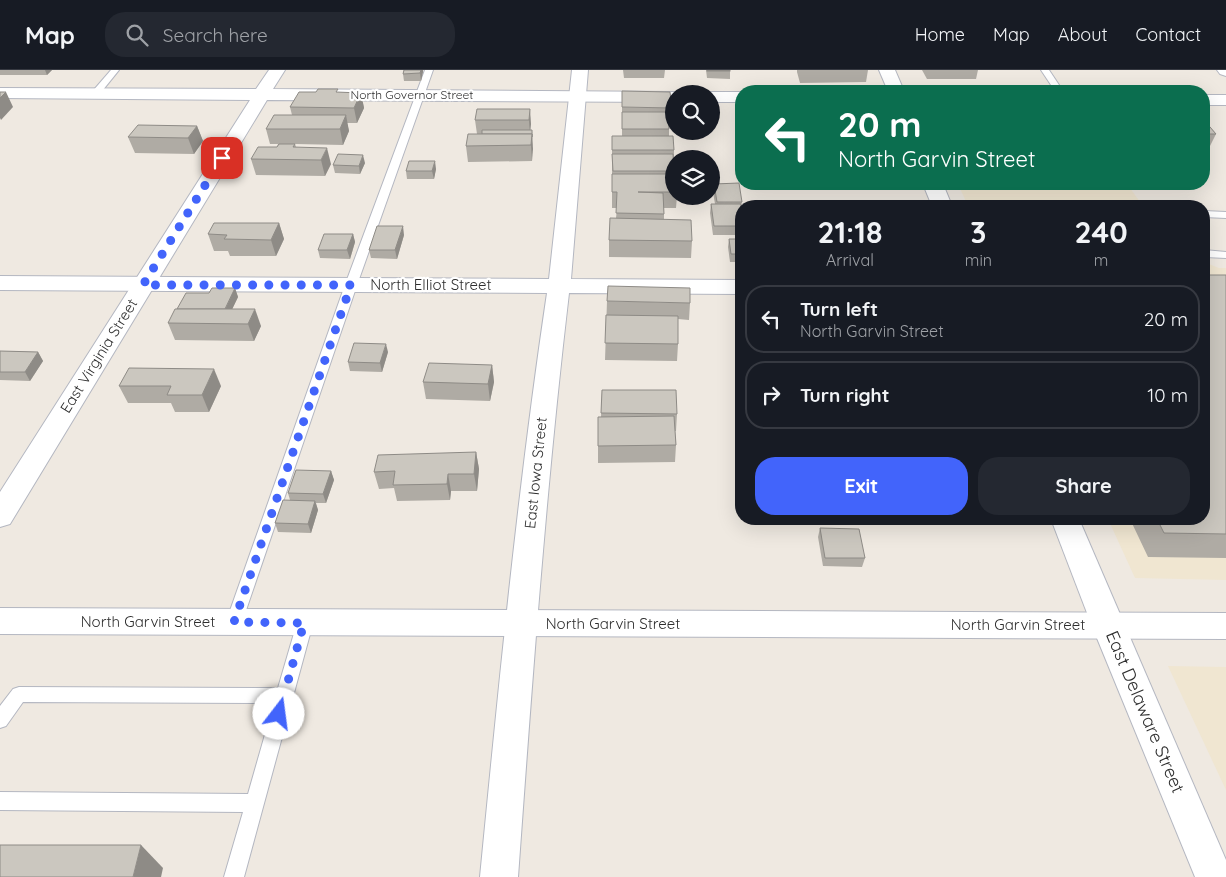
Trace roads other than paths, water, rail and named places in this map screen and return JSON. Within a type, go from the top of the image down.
[{"type":"main road","name":"East Virginia Street","points":[[0,516],[277,70]]},
{"type":"main road","name":"East Iowa Street","points":[[499,877],[520,624],[541,421],[559,286],[580,70]]},
{"type":"main road","points":[[887,70],[893,85]]},
{"type":"main road","name":"North Governor Street","points":[[0,93],[665,97]]},
{"type":"main road","points":[[720,97],[735,98]]},
{"type":"main road","points":[[1210,100],[1226,100]]},
{"type":"main road","name":"North Elliot Street","points":[[0,284],[735,287]]},
{"type":"main road","name":"East Delaware Street","points":[[1067,525],[1214,877]]},
{"type":"main road","name":"North Garvin Street","points":[[0,621],[1226,626]]},
{"type":"lane","points":[[95,94],[115,70]]},
{"type":"lane","points":[[234,622],[351,285],[429,70]]},
{"type":"lane","points":[[1045,70],[1055,85]]},
{"type":"lane","points":[[1210,214],[1226,215]]},
{"type":"lane","points":[[1210,255],[1226,255]]},
{"type":"lane","points":[[234,877],[304,623]]},
{"type":"lane","points":[[0,720],[19,694],[284,696]]},
{"type":"lane","points":[[0,801],[255,803]]}]
